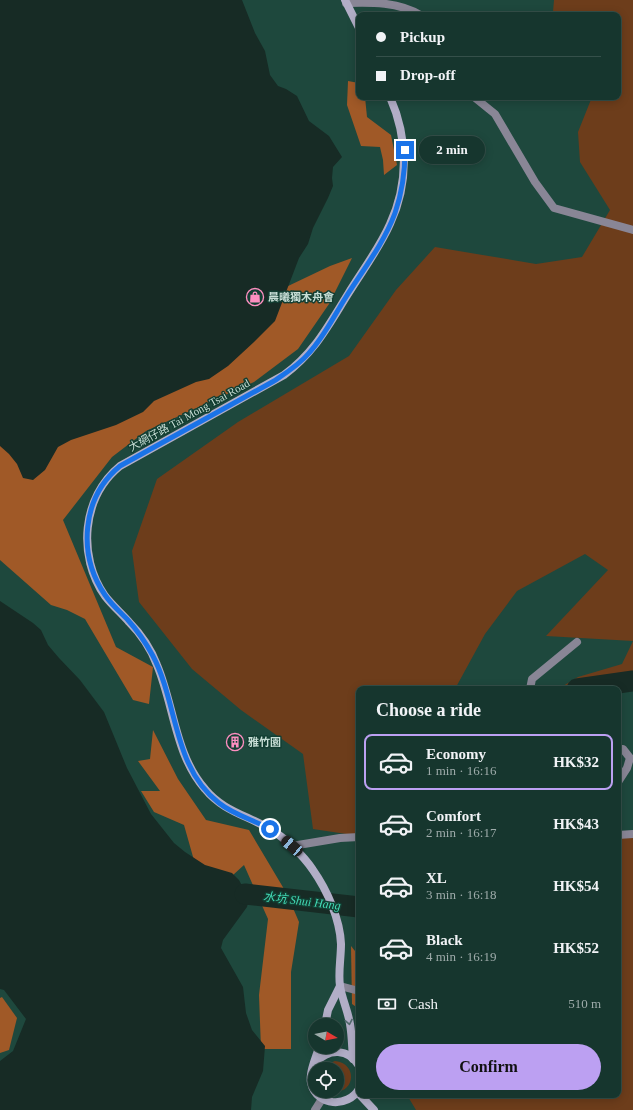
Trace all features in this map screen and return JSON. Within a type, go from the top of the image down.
[{"type":"main road","points":[[345,2],[356,22]]},
{"type":"main road","name":"大網仔路 Tai Mong Tsai Road","points":[[353,1059],[350,1024],[340,986],[341,943],[334,910],[328,896],[313,869],[292,846],[270,829],[234,812],[221,804],[211,796],[198,780],[190,767],[184,751],[163,681],[153,655],[134,627],[105,595],[94,576],[88,550],[88,524],[92,507],[99,491],[110,475],[120,466],[274,381],[293,368],[313,348],[382,240],[391,223],[397,206],[402,184],[405,150],[401,128],[391,100]]},
{"type":"main road","name":"大網仔路 Tai Mong Tsai Road","points":[[326,1018],[328,1010],[340,986]]},
{"type":"main road","points":[[316,1062],[328,1053],[337,1052],[346,1054],[356,1062]]},
{"type":"main road","points":[[322,1099],[341,1103],[356,1094]]},
{"type":"main road","points":[[364,1098],[374,1110]]},
{"type":"street","points":[[345,2],[399,6],[408,8],[415,12]]},
{"type":"street","points":[[478,100],[495,114],[535,182],[554,208],[633,230]]},
{"type":"street","points":[[531,686],[532,678],[577,642]]},
{"type":"street","points":[[621,749],[623,749],[630,758],[627,768],[621,777]]},
{"type":"street","points":[[621,834],[633,834]]},
{"type":"street","points":[[292,846],[334,839],[356,837]]},
{"type":"street","points":[[340,986],[356,990]]},
{"type":"street","points":[[315,1110],[322,1099]]},
{"type":"shaded area","points":[[554,0],[633,0],[633,641],[546,636],[608,570],[585,554],[517,591],[485,634],[457,686],[356,686],[356,834],[353,835],[313,829],[303,754],[241,710],[192,669],[139,602],[132,551],[157,479],[238,422],[349,356],[396,290],[435,247],[536,264],[582,257],[610,210],[580,162],[578,132],[591,100],[621,100],[621,12],[553,12]]},
{"type":"shaded area","points":[[348,81],[356,82],[356,100],[365,100],[367,117],[391,135],[397,165],[384,175],[380,147],[361,146],[347,105]]},
{"type":"shaded area","points":[[352,258],[329,304],[298,349],[254,382],[146,431],[112,457],[63,520],[116,647],[153,667],[149,704],[133,700],[85,619],[67,610],[51,605],[0,560],[0,423],[84,418],[286,287],[330,266]]},
{"type":"shaded area","points":[[633,641],[633,675],[599,686],[563,686],[578,677],[622,664]]},
{"type":"shaded area","points":[[153,730],[178,779],[206,820],[249,830],[287,894],[299,922],[291,972],[291,1049],[261,1049],[259,995],[268,919],[244,865],[233,875],[197,871],[184,825],[154,812],[141,791],[160,791],[138,761],[150,759]]},
{"type":"shaded area","points":[[621,835],[633,835],[633,1110],[416,1110],[409,1098],[621,1098]]},
{"type":"shaded area","points":[[356,896],[356,918],[345,901]]},
{"type":"shaded area","points":[[351,946],[356,952],[356,1007],[352,1004]]},
{"type":"shaded area","points":[[2,997],[17,1018],[9,1050],[0,1053],[0,998]]},
{"type":"shaded area","points":[[344,1064],[351,1073],[349,1085],[344,1089]]},
{"type":"water","points":[[0,0],[242,0],[255,33],[265,51],[270,75],[278,86],[297,96],[309,121],[329,136],[342,157],[333,167],[333,186],[313,228],[308,244],[299,258],[275,321],[228,366],[209,379],[196,382],[154,401],[143,412],[116,425],[71,440],[58,447],[45,470],[33,480],[23,478],[17,464],[0,446]]},
{"type":"water","points":[[0,601],[41,630],[48,645],[80,680],[104,712],[127,768],[151,814],[174,843],[205,865],[232,873],[239,880],[249,899],[247,907],[223,940],[221,948],[243,987],[246,1013],[252,1030],[265,1046],[263,1071],[252,1097],[251,1110],[0,1110],[0,1061],[13,1051],[26,1019],[4,990],[0,989]]},
{"type":"waterway","name":"水坑 Shui Hang","points":[[598,686],[633,681]]},
{"type":"waterway","name":"水坑 Shui Hang","points":[[245,894],[356,907]]},
{"type":"place","name":"晨曦獨木舟會","points":[[255,297]]},
{"type":"place","name":"雅竹園","points":[[235,742]]},
{"type":"route","points":[[270,829],[234,812],[221,804],[206,790],[194,774],[184,751],[160,671],[153,655],[134,627],[110,602],[94,576],[90,562],[87,540],[89,515],[99,491],[110,475],[120,466],[274,381],[293,368],[308,354],[356,282],[391,223],[400,195],[404,172],[405,150]]}]
